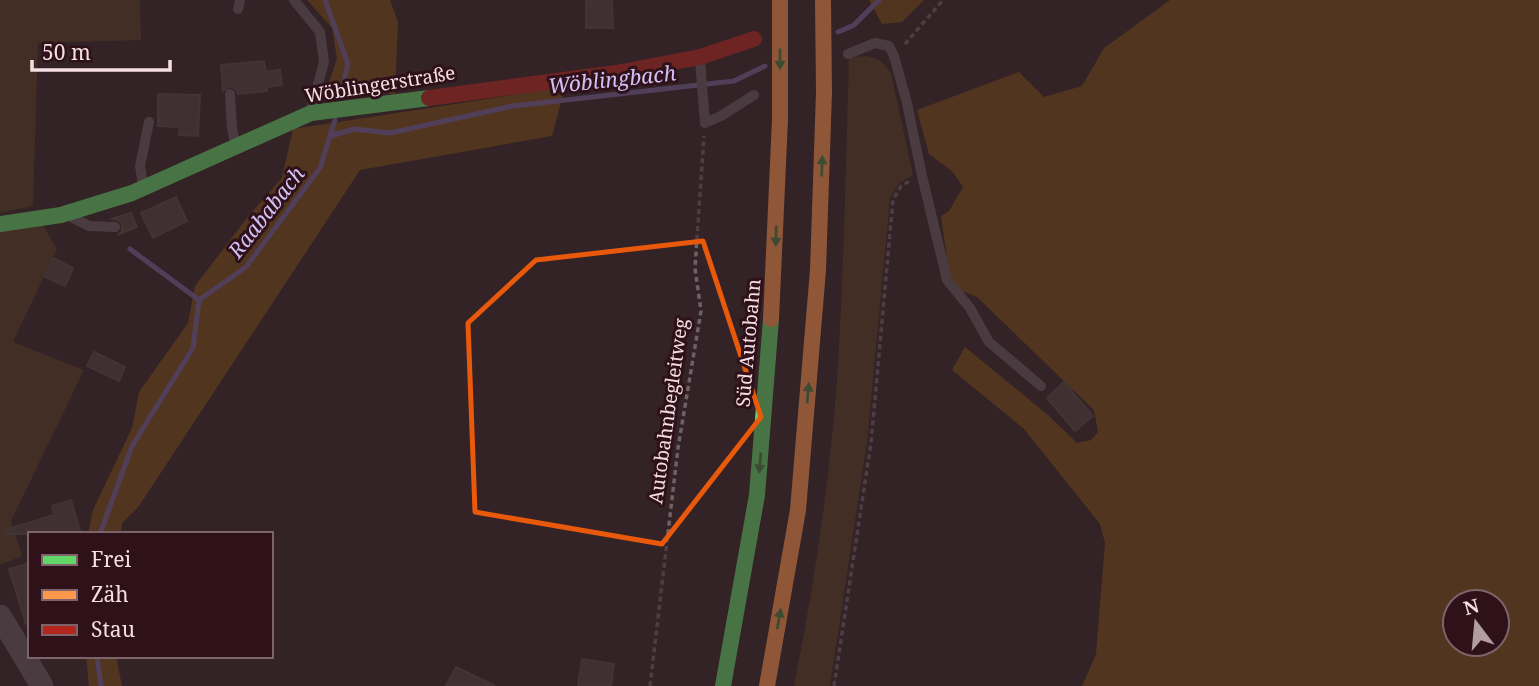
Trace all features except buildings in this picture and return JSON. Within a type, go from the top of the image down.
[{"type":"main road","name":"Süd Autobahn","points":[[723,686],[757,495],[775,276],[780,118],[780,0]]},
{"type":"main road","points":[[767,686],[798,510],[818,270],[824,92],[823,0]]},
{"type":"main road","name":"Wöblingerstraße","points":[[0,224],[70,213],[143,188],[236,145],[318,112],[701,61],[754,39]]},
{"type":"street","points":[[0,616],[42,686]]},
{"type":"lane","points":[[294,0],[320,32],[324,62],[318,112]]},
{"type":"lane","points":[[848,54],[875,43],[889,46],[908,103],[947,280],[970,308],[989,341],[1041,386]]},
{"type":"lane","points":[[701,61],[705,123],[722,116],[754,95]]},
{"type":"lane","points":[[230,94],[232,129],[236,145]]},
{"type":"lane","points":[[143,188],[140,166],[149,122]]},
{"type":"lane","points":[[70,213],[75,220],[89,226],[115,227]]},
{"type":"path","points":[[894,56],[943,0]]},
{"type":"path","name":"Autobahnbegleitweg","points":[[650,686],[678,448],[701,311],[695,268],[705,123]]},
{"type":"path","points":[[834,686],[871,443],[893,200],[901,186],[922,176]]},
{"type":"highlighted area","points":[[703,241],[761,417],[662,544],[475,512],[468,323],[536,260]]},
{"type":"shaded area","points":[[0,0],[140,0],[141,40],[38,43],[33,206],[0,213]]},
{"type":"shaded area","points":[[307,0],[390,0],[398,22],[395,94],[326,91],[337,59],[332,28]]},
{"type":"shaded area","points":[[869,0],[924,0],[902,22],[882,24]]},
{"type":"shaded area","points":[[1170,0],[1539,0],[1539,686],[1082,686],[1096,654],[1105,543],[1100,524],[1024,429],[952,370],[965,347],[1048,415],[1077,443],[1091,440],[1098,432],[1094,410],[977,297],[959,290],[949,273],[941,216],[949,211],[963,187],[952,171],[929,154],[917,110],[1019,72],[1044,97],[1082,86],[1104,48]]},
{"type":"shaded area","points":[[864,56],[880,61],[891,73],[913,175],[898,184],[890,199],[867,442],[830,686],[794,686],[821,526],[835,405],[842,288],[849,58]]},
{"type":"shaded area","points":[[565,87],[552,136],[360,170],[139,506],[122,523],[121,532],[88,532],[93,510],[132,428],[139,392],[188,323],[195,286],[250,214],[282,178],[293,129]]},
{"type":"shaded area","points":[[43,225],[57,249],[13,342],[84,370],[11,521],[22,556],[0,565],[0,230]]},
{"type":"shaded area","points":[[86,658],[116,658],[122,686],[89,686]]},
{"type":"waterway","name":"Raababach","points":[[325,0],[348,64],[340,97]]},
{"type":"waterway","name":"Wöblingbach","points":[[838,32],[854,25],[879,0]]},
{"type":"waterway","name":"Wöblingbach","points":[[331,136],[354,129],[390,133],[513,106],[734,81],[765,66]]},
{"type":"waterway","name":"Raababach","points":[[101,532],[132,446],[193,348],[199,300],[246,267],[320,168],[335,120]]},
{"type":"waterway","points":[[130,249],[199,300]]},
{"type":"waterway","name":"Raababach","points":[[97,658],[101,686]]},
{"type":"traffic: fast","points":[[0,224],[61,215],[132,193],[311,113],[429,98]]},
{"type":"traffic: fast","points":[[723,686],[757,495],[771,319]]},
{"type":"traffic: slow","points":[[780,0],[780,119]]},
{"type":"traffic: slow","points":[[823,0],[824,92]]},
{"type":"traffic: slow","points":[[767,686],[798,510],[818,270],[824,92]]},
{"type":"traffic: slow","points":[[771,319],[780,119]]},
{"type":"traffic: jam","points":[[429,98],[616,73],[700,57],[754,39]]}]
